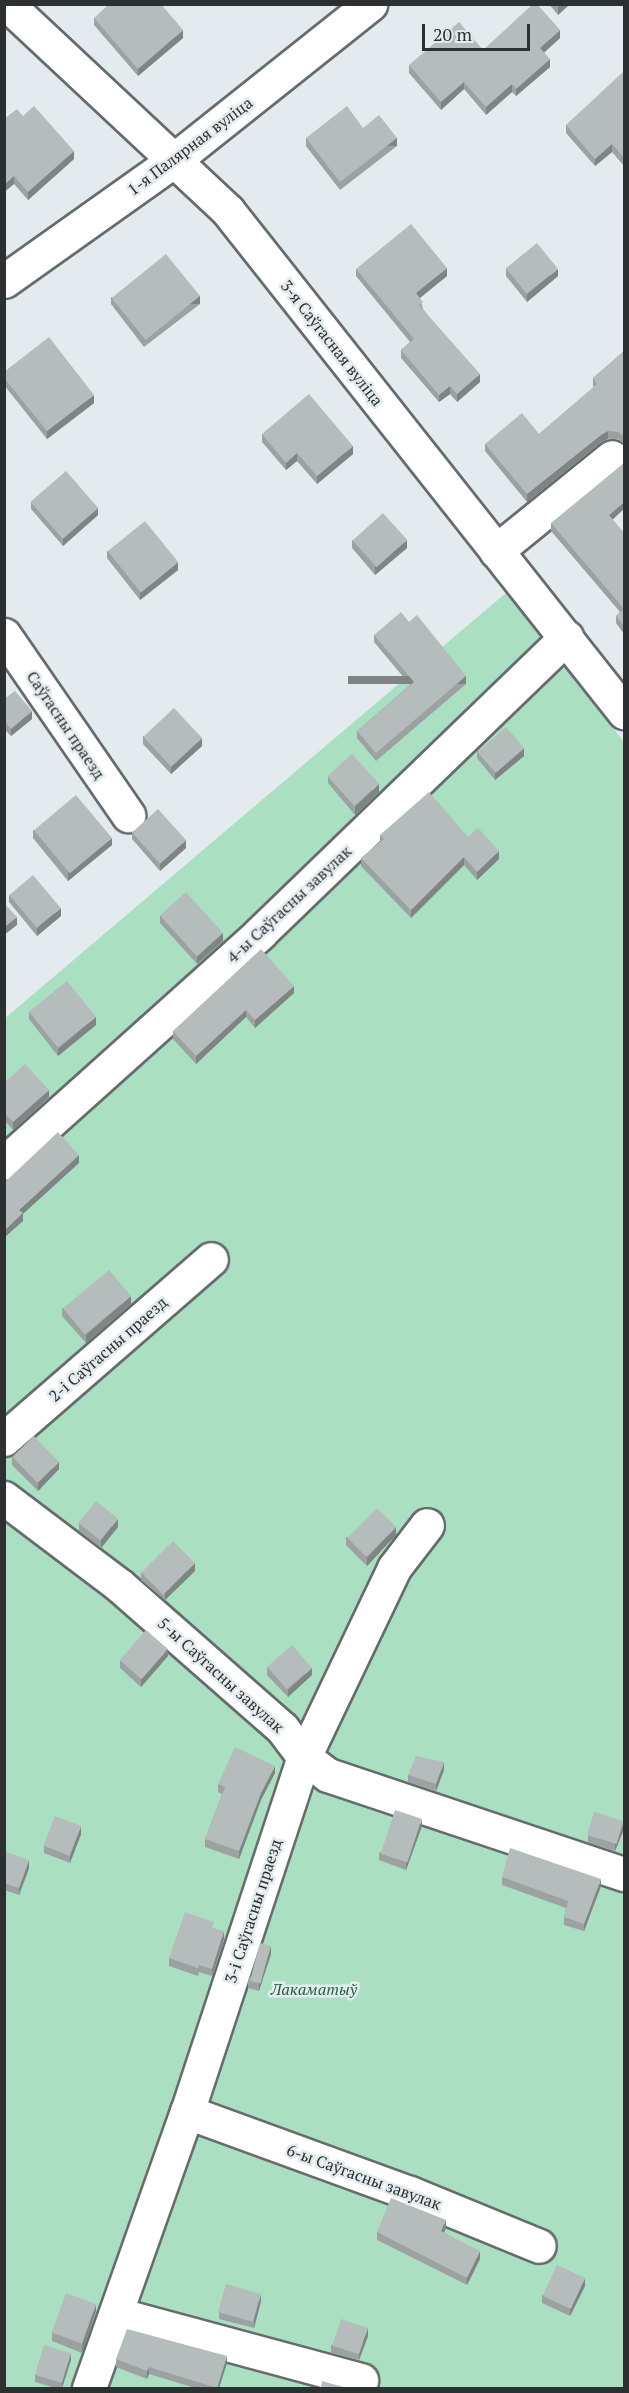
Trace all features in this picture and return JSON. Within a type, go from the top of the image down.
[{"type":"street","name":"3-я Саўгасная вуліца","points":[[8,4],[228,211],[624,712]]},
{"type":"street","name":"1-я Палярная вуліца","points":[[4,281],[174,160],[370,4]]},
{"type":"street","points":[[496,551],[612,457]]},
{"type":"street","name":"Саўгасны праезд","points":[[4,635],[128,815]]},
{"type":"street","name":"4-ы Саўгасны завулак","points":[[4,1163],[260,933],[566,637]]},
{"type":"street","name":"2-і Саўгасны праезд","points":[[4,1439],[211,1259]]},
{"type":"street","name":"5-ы Саўгасны завулак","points":[[4,1498],[128,1592],[282,1728],[304,1757],[327,1775],[624,1874]]},
{"type":"street","name":"3-і Саўгасны праезд","points":[[89,2388],[187,2112],[304,1757],[394,1568],[427,1525]]},
{"type":"street","name":"6-ы Саўгасны завулак","points":[[187,2112],[410,2193],[539,2246]]},
{"type":"street","points":[[116,2313],[361,2380]]},
{"type":"green space","name":"Лакаматыў","points":[[507,592],[624,742],[624,2388],[5,2388],[4,1019]]},
{"type":"building","points":[[109,4],[161,4],[183,30],[138,69],[94,18]]},
{"type":"building","points":[[533,4],[537,4],[560,30],[540,48],[550,59],[516,89],[512,84],[486,107],[464,82],[441,102],[409,65],[459,22],[483,50]]},
{"type":"building","points":[[623,72],[624,158],[612,144],[595,159],[566,125]]},
{"type":"building","points":[[34,106],[74,151],[28,192],[14,176],[4,185],[4,119],[17,109],[23,116]]},
{"type":"building","points":[[347,106],[363,128],[379,115],[397,138],[340,182],[306,138]]},
{"type":"building","points":[[411,224],[447,268],[416,293],[423,302],[419,305],[480,374],[457,394],[450,386],[439,395],[401,350],[414,339],[356,269]]},
{"type":"building","points":[[537,243],[558,269],[527,294],[506,268]]},
{"type":"building","points":[[166,254],[200,296],[146,340],[112,298]]},
{"type":"building","points":[[49,337],[94,395],[47,431],[4,378],[4,372]]},
{"type":"building","points":[[624,351],[624,436],[618,432],[608,431],[601,435],[527,494],[485,444],[522,413],[539,434],[597,384],[593,378]]},
{"type":"building","points":[[309,394],[353,446],[317,476],[297,453],[286,463],[262,434]]},
{"type":"building","points":[[624,463],[624,502],[609,515],[624,533],[624,609],[551,523]]},
{"type":"building","points":[[66,471],[98,508],[63,539],[31,502]]},
{"type":"building","points":[[383,513],[407,540],[377,567],[353,540]]},
{"type":"building","points":[[145,521],[178,562],[141,592],[108,551]]},
{"type":"building","points":[[624,609],[624,626],[616,616]]},
{"type":"building","points":[[401,612],[409,622],[417,615],[466,676],[376,753],[357,731],[414,682],[374,635]]},
{"type":"building","points":[[15,691],[32,711],[11,729],[4,721],[4,699]]},
{"type":"building","points":[[174,708],[202,738],[171,767],[143,737]]},
{"type":"building","points":[[506,727],[524,748],[496,773],[477,752]]},
{"type":"building","points":[[352,754],[379,784],[354,806],[327,776]]},
{"type":"building","points":[[429,792],[468,837],[478,828],[499,851],[477,872],[464,857],[411,910],[361,858],[384,839],[380,835]]},
{"type":"building","points":[[76,795],[112,838],[70,873],[34,830]]},
{"type":"building","points":[[158,809],[186,840],[160,864],[132,832]]},
{"type":"building","points":[[33,875],[61,908],[37,928],[9,895]]},
{"type":"building","points":[[186,892],[223,933],[197,956],[160,915]]},
{"type":"building","points":[[4,903],[17,917],[4,927]]},
{"type":"building","points":[[261,949],[294,986],[255,1020],[246,1010],[196,1056],[173,1031]]},
{"type":"building","points":[[67,981],[96,1017],[58,1048],[29,1012]]},
{"type":"building","points":[[25,1064],[49,1090],[13,1122],[4,1113],[4,1083]]},
{"type":"building","points":[[58,1132],[79,1155],[19,1210],[23,1213],[4,1231],[4,1183]]},
{"type":"building","points":[[109,1270],[131,1296],[85,1335],[63,1309]]},
{"type":"building","points":[[34,1436],[59,1462],[37,1483],[12,1457]]},
{"type":"building","points":[[96,1501],[118,1519],[100,1540],[78,1523]]},
{"type":"building","points":[[377,1508],[396,1527],[366,1557],[347,1538]]},
{"type":"building","points":[[173,1541],[195,1563],[163,1595],[141,1573]]},
{"type":"building","points":[[146,1630],[168,1649],[142,1679],[120,1660]]},
{"type":"building","points":[[292,1645],[312,1668],[287,1689],[267,1667]]},
{"type":"building","points":[[235,1747],[275,1766],[261,1793],[239,1851],[205,1839],[225,1787],[218,1784]]},
{"type":"building","points":[[416,1756],[444,1762],[436,1784],[408,1775]]},
{"type":"building","points":[[395,1810],[422,1819],[407,1862],[381,1854]]},
{"type":"building","points":[[594,1812],[624,1821],[617,1844],[587,1835]]},
{"type":"building","points":[[55,1816],[81,1826],[70,1856],[44,1846]]},
{"type":"building","points":[[510,1848],[601,1879],[584,1924],[564,1917],[568,1901],[502,1877]]},
{"type":"building","points":[[4,1851],[29,1860],[19,1888],[4,1883]]},
{"type":"building","points":[[185,1912],[214,1922],[212,1928],[224,1931],[212,1969],[199,1965],[198,1968],[169,1958]]},
{"type":"building","points":[[260,1943],[271,1946],[261,1984],[250,1981]]},
{"type":"building","points":[[391,2198],[446,2220],[441,2231],[480,2251],[467,2278],[377,2232]]},
{"type":"building","points":[[557,2265],[585,2278],[571,2309],[543,2296]]},
{"type":"building","points":[[226,2284],[261,2294],[253,2322],[218,2312]]},
{"type":"building","points":[[66,2293],[96,2304],[82,2343],[52,2332]]},
{"type":"building","points":[[341,2319],[368,2328],[359,2354],[332,2346]]},
{"type":"building","points":[[127,2329],[227,2356],[217,2388],[149,2367],[147,2371],[116,2359]]},
{"type":"building","points":[[44,2345],[71,2353],[62,2383],[35,2375]]},
{"type":"building","points":[[322,2381],[347,2388],[321,2388]]}]
